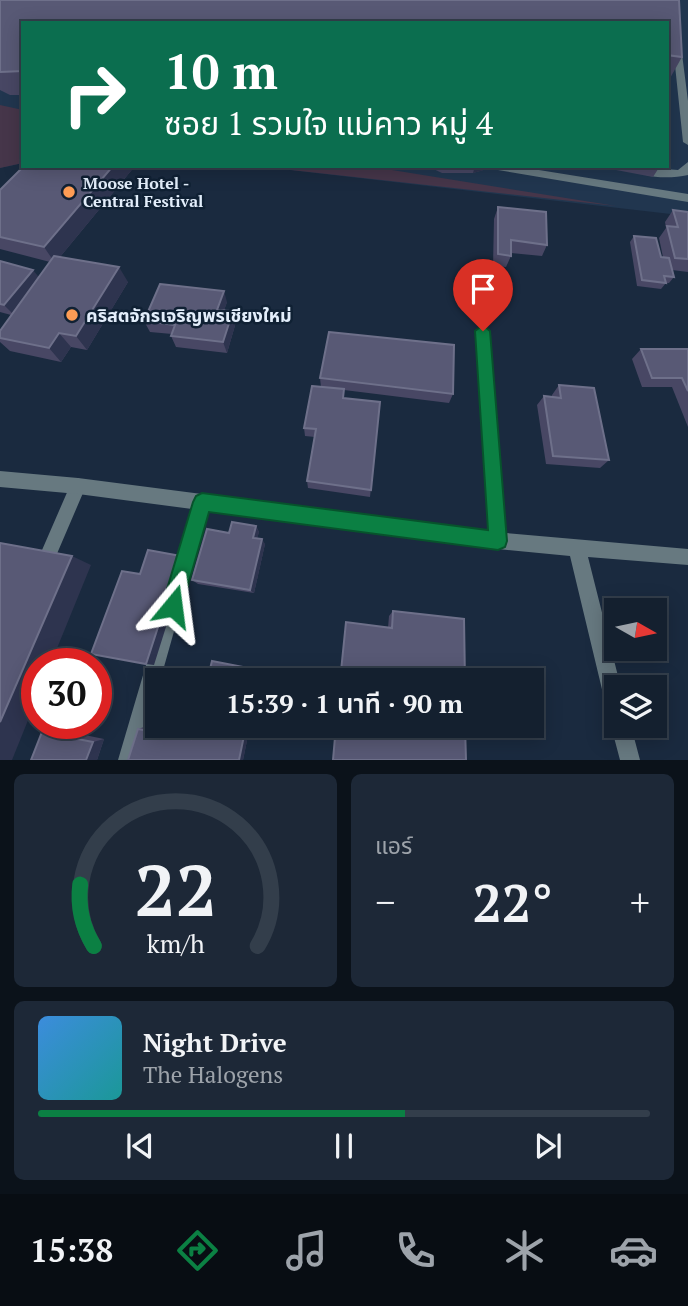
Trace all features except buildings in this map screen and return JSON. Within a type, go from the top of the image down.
[{"type":"street","points":[[675,36],[688,142]]},
{"type":"street","points":[[632,169],[684,173],[688,165]]},
{"type":"street","points":[[504,168],[688,198]]},
{"type":"street","points":[[483,331],[498,541]]},
{"type":"street","points":[[0,479],[78,486],[498,541],[688,557]]},
{"type":"street","points":[[47,557],[78,486]]},
{"type":"street","points":[[128,760],[202,502]]},
{"type":"street","points":[[577,548],[608,675]]},
{"type":"street","points":[[624,738],[630,760]]},
{"type":"shaded area","points":[[0,0],[688,0],[688,216],[272,168],[669,168],[669,21],[21,21],[21,163],[0,168]]},
{"type":"shaded area","points":[[0,105],[21,110],[21,163],[0,168]]},
{"type":"shaded area","points":[[273,168],[379,168],[616,206]]},
{"type":"place","name":"Moose Hotel - Central Festival","points":[[69,192]]},
{"type":"place","name":"คริสตจักรเจริญพรเชียงใหม่","points":[[72,315]]},
{"type":"route","points":[[173,606],[202,502],[498,541],[483,331]]}]
